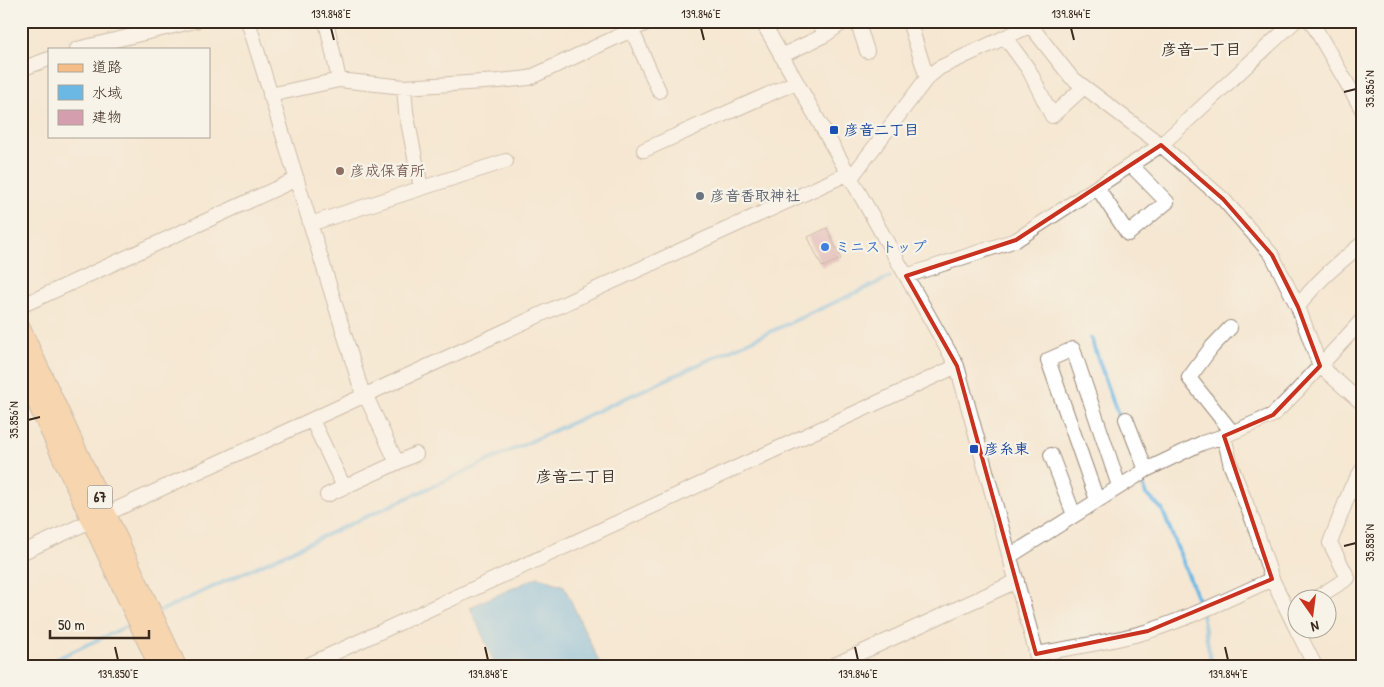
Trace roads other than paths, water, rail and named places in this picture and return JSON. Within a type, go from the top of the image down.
[{"type":"main road","name":"67","points":[[21,328],[177,666]]},
{"type":"main road","name":"67","points":[[21,369],[158,666]]},
{"type":"street","points":[[81,48],[195,21]]},
{"type":"street","points":[[248,21],[364,395],[397,463]]},
{"type":"street","points":[[326,21],[339,80]]},
{"type":"street","points":[[270,95],[339,80],[404,88],[499,82],[529,78],[651,21]]},
{"type":"street","points":[[762,21],[957,366],[1038,660],[1148,631],[1202,611],[1272,579]]},
{"type":"street","points":[[819,21],[825,35]]},
{"type":"street","points":[[781,56],[825,35],[845,21]]},
{"type":"street","points":[[857,21],[867,51]]},
{"type":"street","points":[[910,21],[928,78]]},
{"type":"street","points":[[906,276],[1016,240],[1162,145],[1295,21]]},
{"type":"street","points":[[1311,21],[1363,111]]},
{"type":"street","points":[[21,553],[364,395],[849,176],[928,78],[939,68],[1034,23],[1071,77],[1162,145],[1223,200],[1272,255],[1298,307],[1320,366],[1363,404]]},
{"type":"street","points":[[632,30],[659,91]]},
{"type":"street","points":[[1005,37],[1029,70],[1052,116],[1084,87]]},
{"type":"street","points":[[21,69],[48,59]]},
{"type":"street","points":[[644,150],[796,82]]},
{"type":"street","points":[[404,88],[406,112],[421,188]]},
{"type":"street","points":[[310,224],[506,161]]},
{"type":"street","points":[[1097,187],[1128,234],[1167,202],[1131,165]]},
{"type":"street","points":[[21,306],[297,179]]},
{"type":"street","points":[[1298,307],[1322,277],[1363,243]]},
{"type":"street","points":[[1010,556],[1146,470],[1202,443],[1273,415],[1363,319]]},
{"type":"street","points":[[1230,328],[1211,348],[1189,378],[1228,434],[1231,466],[1253,521],[1272,579],[1286,601]]},
{"type":"street","points":[[1097,500],[1048,360],[1073,349],[1119,486]]},
{"type":"street","points":[[306,666],[957,366]]},
{"type":"street","points":[[1126,419],[1146,470]]},
{"type":"street","points":[[312,420],[344,487]]},
{"type":"street","points":[[327,495],[416,454]]},
{"type":"street","points":[[1051,455],[1074,515]]},
{"type":"street","points":[[1329,590],[1348,578],[1330,543],[1351,488],[1363,468]]},
{"type":"street","points":[[832,666],[1017,581]]},
{"type":"street","points":[[1302,640],[1315,666]]},
{"type":"water","points":[[538,577],[564,586],[601,666],[496,666],[470,607]]},
{"type":"waterway","points":[[156,613],[890,277]]},
{"type":"waterway","points":[[1091,338],[1120,421]]},
{"type":"waterway","points":[[1132,453],[1138,470]]},
{"type":"waterway","points":[[1141,477],[1146,494],[1162,509],[1201,607]]},
{"type":"waterway","points":[[1202,614],[1212,666]]},
{"type":"waterway","points":[[41,666],[134,623]]},
{"type":"place","name":"彦音二丁目","points":[[834,130]]},
{"type":"place","name":"彦成保育所","points":[[340,171]]},
{"type":"place","name":"彦音香取神社","points":[[700,196]]},
{"type":"place","name":"ミニストップ","points":[[825,247]]},
{"type":"place","name":"彦糸東","points":[[974,449]]},
{"type":"district","name":"彦音一丁目","points":[[1201,49]]},
{"type":"district","name":"彦音二丁目","points":[[576,476]]}]
